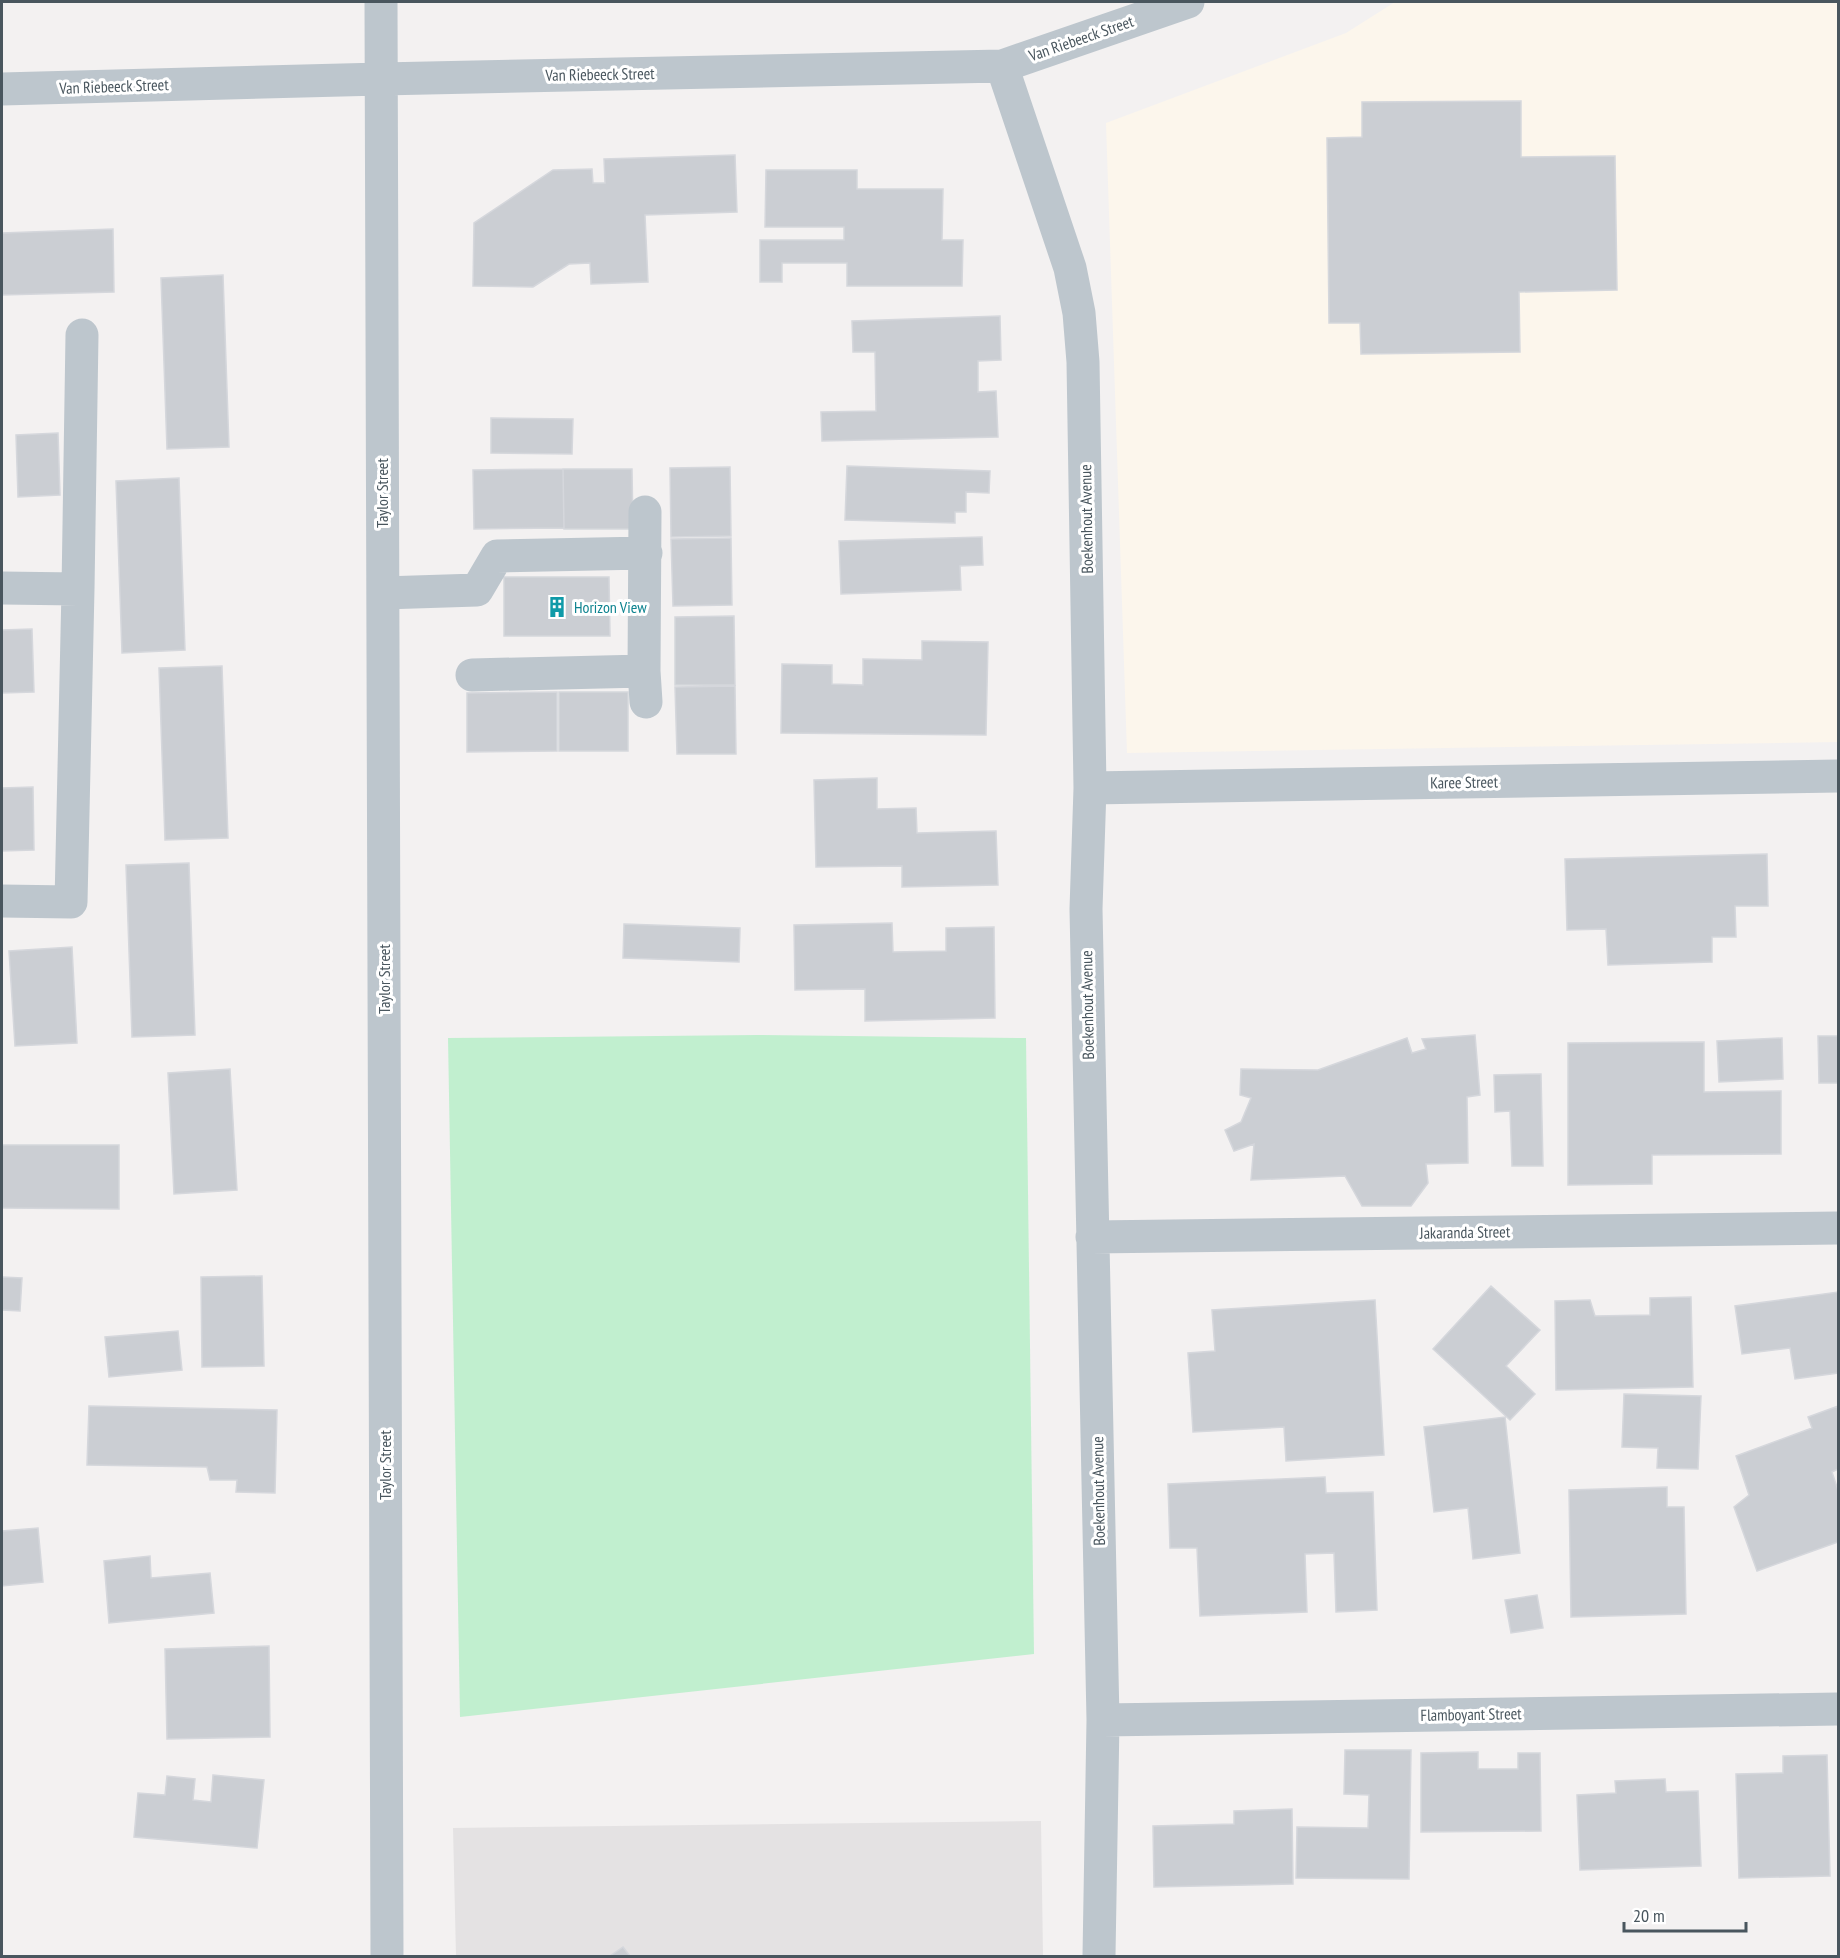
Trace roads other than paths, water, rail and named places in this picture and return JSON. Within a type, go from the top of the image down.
[{"type":"street","name":"Taylor Street","points":[[381,2],[387,1956]]},
{"type":"street","name":"Van Riebeeck Street","points":[[2,89],[1002,66],[1188,2]]},
{"type":"street","name":"Boekenhout Avenue","points":[[1002,66],[1070,268],[1079,313],[1083,374],[1090,788],[1086,909],[1103,1720],[1099,1956]]},
{"type":"street","points":[[2,901],[71,902],[82,335]]},
{"type":"street","points":[[472,675],[645,686],[645,512]]},
{"type":"street","points":[[383,593],[477,590],[497,556],[646,553]]},
{"type":"street","points":[[2,588],[78,589]]},
{"type":"street","name":"Karee Street","points":[[1090,788],[1839,776]]},
{"type":"street","name":"Jakaranda Street","points":[[1092,1237],[1839,1228]]},
{"type":"street","name":"Flamboyant Street","points":[[1103,1720],[1839,1709]]},
{"type":"place","name":"Horizon View","points":[[557,607]]}]
